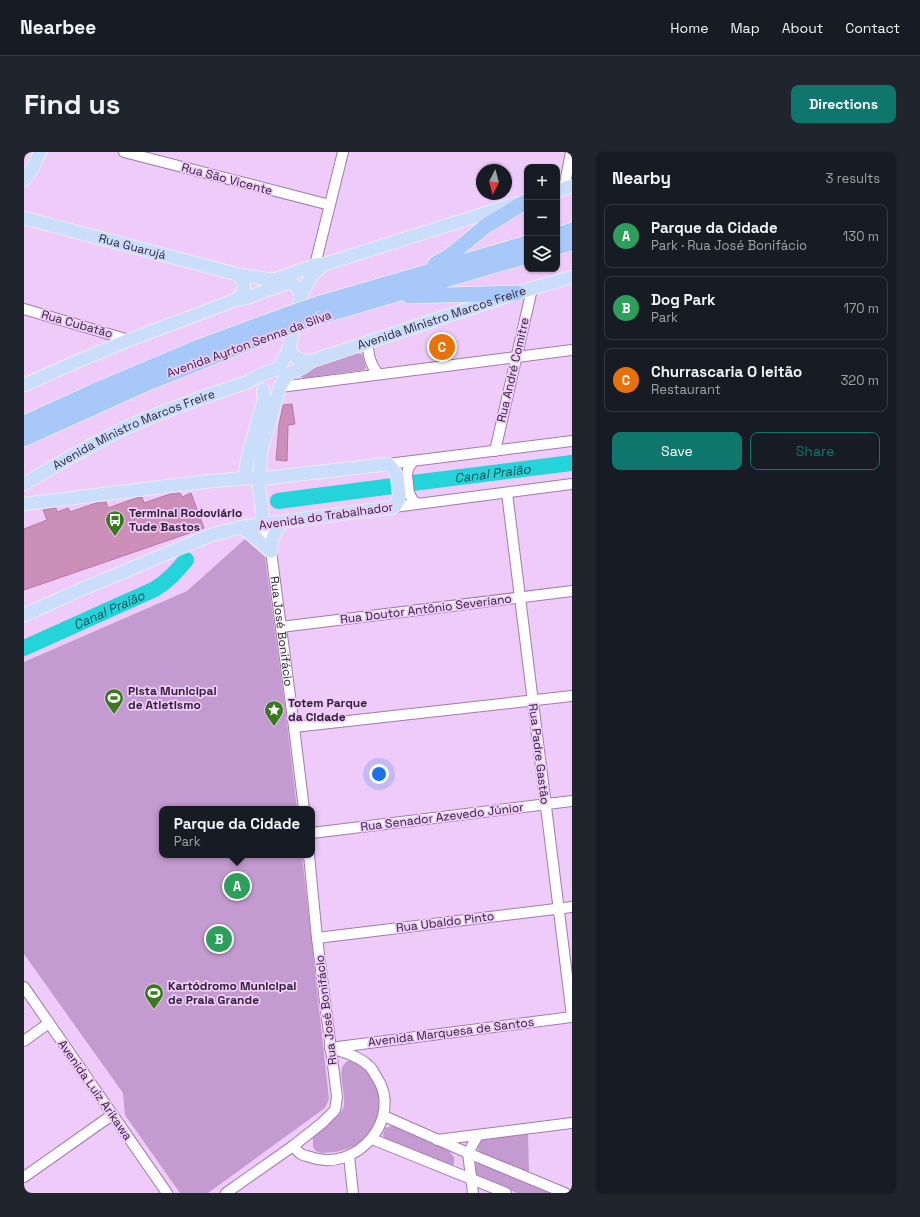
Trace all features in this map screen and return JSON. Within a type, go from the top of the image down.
[{"type":"highway","points":[[415,275],[449,256],[486,226],[524,202]]},
{"type":"highway","points":[[560,234],[572,230]]},
{"type":"highway","points":[[560,246],[572,243]]},
{"type":"highway","name":"Avenida Ayrton Senna da Silva","points":[[24,439],[287,321],[317,304],[524,244]]},
{"type":"highway","name":"Avenida Ayrton Senna da Silva","points":[[24,423],[92,392],[201,346],[287,321],[312,319],[524,257]]},
{"type":"highway","points":[[369,302],[413,295],[516,293]]},
{"type":"main road","points":[[33,167],[40,152]]},
{"type":"main road","points":[[24,180],[33,167],[47,152]]},
{"type":"main road","name":"Rua Guarujá","points":[[24,218],[240,275],[273,280],[524,201]]},
{"type":"main road","name":"Avenida Ministro Marcos Freire","points":[[24,484],[77,452],[134,424],[176,407],[248,382],[257,376],[278,369],[289,348],[301,296],[308,280],[320,265]]},
{"type":"main road","points":[[238,299],[244,288],[240,275]]},
{"type":"main road","name":"Avenida Ministro Marcos Freire","points":[[312,361],[516,293],[572,277]]},
{"type":"main road","points":[[24,385],[129,340],[238,299],[246,298],[287,283],[296,285],[301,296]]},
{"type":"main road","points":[[289,348],[299,360],[312,361]]},
{"type":"main road","points":[[264,525],[259,496],[261,451],[278,393],[286,375],[302,368],[312,361]]},
{"type":"main road","points":[[245,478],[247,460],[264,399],[263,390],[260,385],[248,382]]},
{"type":"main road","points":[[263,390],[278,393]]},
{"type":"main road","points":[[24,504],[194,483],[245,478],[259,479],[388,464],[394,471],[402,475],[404,494],[394,507]]},
{"type":"main road","name":"Avenida do Trabalhador","points":[[24,615],[197,540],[227,530],[394,507]]},
{"type":"main road","points":[[271,551],[271,543],[274,532],[281,523]]},
{"type":"main road","points":[[242,528],[271,551]]},
{"type":"street","name":"Rua São Vicente","points":[[124,152],[330,205]]},
{"type":"street","points":[[320,265],[330,205],[343,152]]},
{"type":"street","points":[[564,189],[571,152]]},
{"type":"street","name":"Rua André Comitre","points":[[495,451],[532,289]]},
{"type":"street","name":"Rua Cubatão","points":[[24,309],[129,340]]},
{"type":"street","points":[[368,343],[370,361],[378,374]]},
{"type":"street","points":[[278,393],[378,374],[572,350]]},
{"type":"street","points":[[388,464],[572,441]]},
{"type":"street","points":[[402,475],[413,461]]},
{"type":"street","name":"Avenida do Trabalhador","points":[[394,507],[572,484]]},
{"type":"street","name":"Rua Padre Gastão","points":[[507,493],[572,1016]]},
{"type":"street","points":[[404,494],[412,498],[417,504]]},
{"type":"street","name":"Rua José Bonifácio","points":[[264,525],[271,551],[304,806]]},
{"type":"street","name":"Rua Doutor Antônio Severiano","points":[[281,627],[572,591]]},
{"type":"street","points":[[294,727],[572,696]]},
{"type":"street","name":"Rua Senador Azevedo Júnior","points":[[315,833],[572,801]]},
{"type":"street","name":"Rua José Bonifácio","points":[[226,1193],[292,1146],[322,1123],[335,1110],[337,1097],[317,938],[309,858]]},
{"type":"street","name":"Rua Ubaldo Pinto","points":[[317,938],[572,907]]},
{"type":"street","name":"Avenida Luiz Arikawa","points":[[24,987],[167,1193]]},
{"type":"street","name":"Avenida Marquesa de Santos","points":[[330,1048],[350,1050],[572,1016]]},
{"type":"street","points":[[24,1042],[49,1023]]},
{"type":"street","points":[[292,1146],[302,1154],[319,1161],[334,1160],[358,1152],[372,1139],[384,1116],[386,1101],[382,1084],[370,1066],[350,1050]]},
{"type":"street","points":[[24,1177],[112,1115]]},
{"type":"street","points":[[384,1116],[437,1140],[565,1193]]},
{"type":"street","points":[[437,1140],[572,1123]]},
{"type":"street","points":[[473,1193],[468,1153],[478,1135]]},
{"type":"street","points":[[372,1139],[506,1193]]},
{"type":"street","points":[[349,1156],[353,1193]]},
{"type":"shaded area","points":[[356,353],[362,354],[366,368],[363,370],[304,378],[299,376],[300,372]]},
{"type":"shaded area","points":[[245,539],[265,557],[297,806],[159,806],[159,858],[302,858],[329,1099],[325,1108],[208,1193],[180,1193],[125,1115],[123,1093],[24,954],[24,662],[187,591]]},
{"type":"shaded area","points":[[351,1060],[369,1070],[380,1092],[379,1117],[367,1137],[356,1145],[336,1152],[321,1153],[316,1151],[313,1147],[313,1136],[334,1119],[343,1108],[344,1097],[342,1071],[346,1062]]},
{"type":"shaded area","points":[[396,1126],[447,1149],[454,1157],[454,1164],[451,1167],[384,1139],[383,1134],[385,1128]]},
{"type":"shaded area","points":[[528,1133],[529,1172],[482,1153],[478,1148],[479,1143],[482,1140]]},
{"type":"shaded area","points":[[478,1163],[550,1193],[517,1193],[480,1177],[477,1178],[469,1168],[473,1164]]},
{"type":"building","points":[[292,404],[295,424],[288,425],[287,461],[276,460],[279,425],[283,405]]},
{"type":"building","name":"Terminal Rodoviário Tude Bastos","points":[[180,493],[182,497],[191,493],[204,528],[24,590],[24,529],[47,520],[43,510],[56,508],[57,512],[68,508],[70,512],[96,503],[106,502],[108,508],[136,498],[142,497],[144,503],[170,494]]},
{"type":"waterway","name":"Canal Praião","points":[[413,483],[572,463]]},
{"type":"waterway","name":"Canal Praião","points":[[278,501],[393,486]]},
{"type":"waterway","name":"Canal Praião","points":[[24,648],[155,589],[172,576],[186,560]]},
{"type":"place","name":"Churrascaria O leitão","points":[[442,347]]},
{"type":"place","name":"Terminal Rodoviário Tude Bastos","points":[[115,537]]},
{"type":"place","name":"Pista Municipal de Atletismo","points":[[114,715]]},
{"type":"place","name":"Totem Parque da Cidade","points":[[274,727]]},
{"type":"place","name":"Parque da Cidade","points":[[237,886]]},
{"type":"place","name":"Dog Park","points":[[219,939]]},
{"type":"place","name":"Kartódromo Municipal de Praia Grande","points":[[154,1010]]}]
